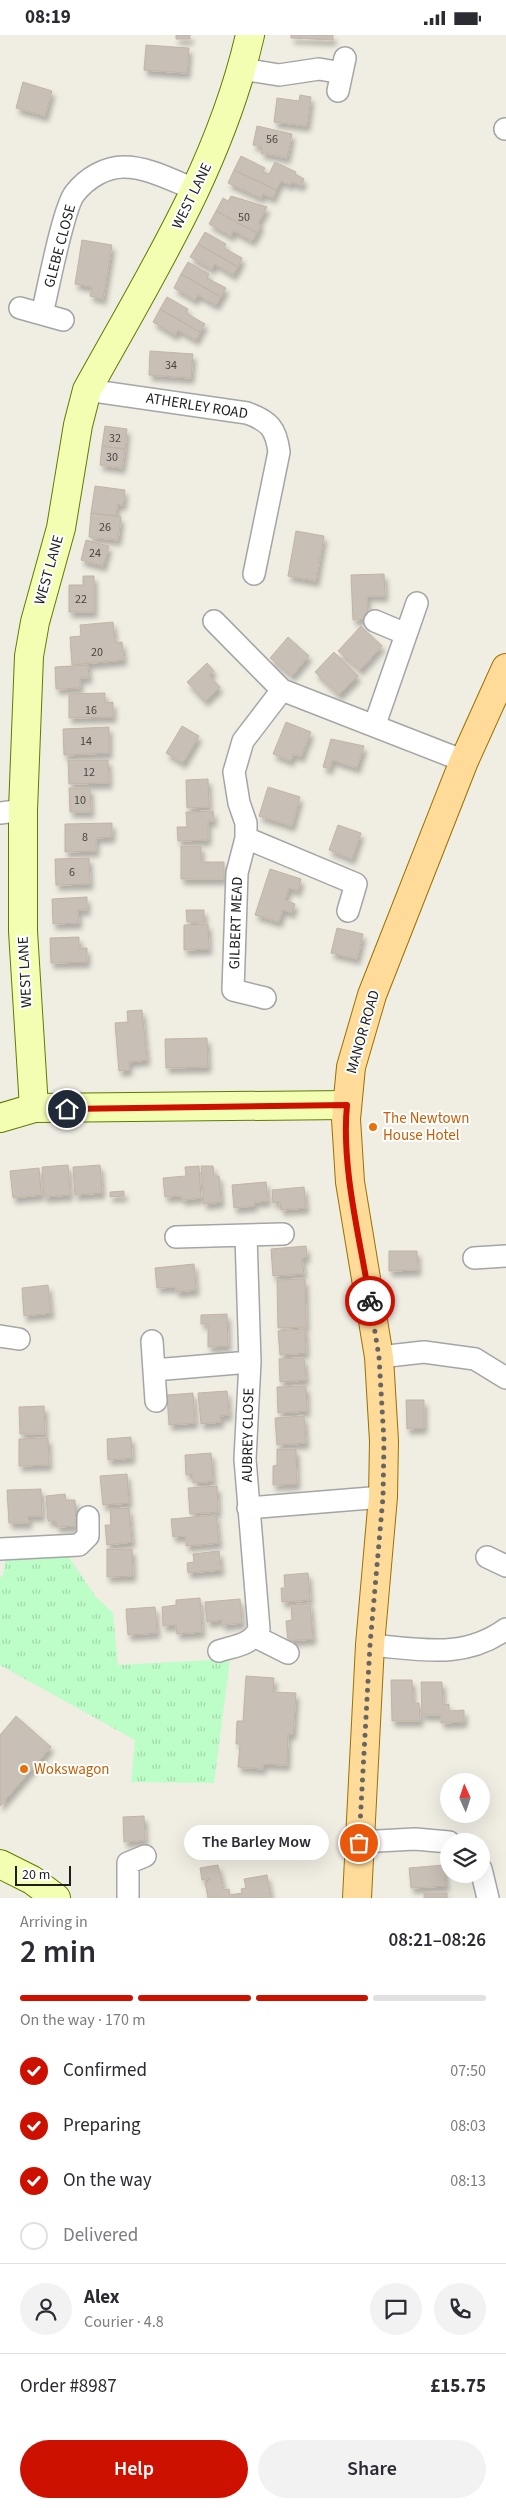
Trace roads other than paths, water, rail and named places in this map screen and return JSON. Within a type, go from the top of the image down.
[{"type":"main road","name":"MANOR ROAD","points":[[357,1898],[370,1645],[383,1497],[384,1441],[379,1357],[350,1182],[346,1119],[351,1067],[372,995],[464,761],[506,668]]},
{"type":"street","name":"WEST LANE","points":[[34,1108],[23,931],[12,811],[31,643],[61,528],[78,425],[87,390],[197,190],[219,138],[242,69],[250,35]]},
{"type":"street","points":[[242,69],[280,75],[319,69],[342,74]]},
{"type":"street","name":"GLEBE CLOSE","points":[[42,314],[67,212],[74,194],[89,178],[104,171],[124,167],[148,171],[197,190]]},
{"type":"street","points":[[20,308],[63,320]]},
{"type":"street","name":"ATHERLEY ROAD","points":[[87,390],[247,413],[264,419],[277,436],[279,452],[254,574]]},
{"type":"street","points":[[375,725],[417,603]]},
{"type":"street","points":[[214,621],[282,690],[464,761]]},
{"type":"street","points":[[375,621],[406,634]]},
{"type":"street","name":"GILBERT MEAD","points":[[265,998],[233,990],[237,873],[246,838],[246,823],[239,803],[234,772],[243,741],[282,690]]},
{"type":"street","points":[[246,838],[356,884],[348,911]]},
{"type":"street","points":[[0,1118],[34,1108],[347,1105]]},
{"type":"street","points":[[176,1237],[217,1234],[246,1236],[283,1234]]},
{"type":"street","name":"AUBREY CLOSE","points":[[246,1236],[250,1362],[245,1459],[259,1629],[256,1637]]},
{"type":"street","points":[[474,1258],[506,1256]]},
{"type":"street","points":[[152,1341],[156,1401]]},
{"type":"street","points":[[379,1357],[424,1351],[475,1359],[505,1374]]},
{"type":"street","points":[[154,1370],[250,1362]]},
{"type":"street","points":[[248,1508],[383,1497]]},
{"type":"street","points":[[0,1549],[79,1545],[88,1537],[88,1517]]},
{"type":"street","points":[[370,1645],[444,1651],[466,1649],[484,1642],[506,1629]]},
{"type":"street","points":[[219,1651],[248,1642],[256,1637],[288,1653]]},
{"type":"street","points":[[359,1843],[415,1839],[440,1840]]},
{"type":"street","points":[[128,1898],[128,1863],[145,1856]]},
{"type":"street","points":[[0,1864],[32,1880],[56,1898]]},
{"type":"street","points":[[484,1883],[488,1898]]},
{"type":"place","name":"The Newtown House Hotel","points":[[373,1127]]},
{"type":"place","name":"Wokswagon","points":[[24,1769]]},
{"type":"place","name":"The Barley Mow","points":[[359,1843]]}]
